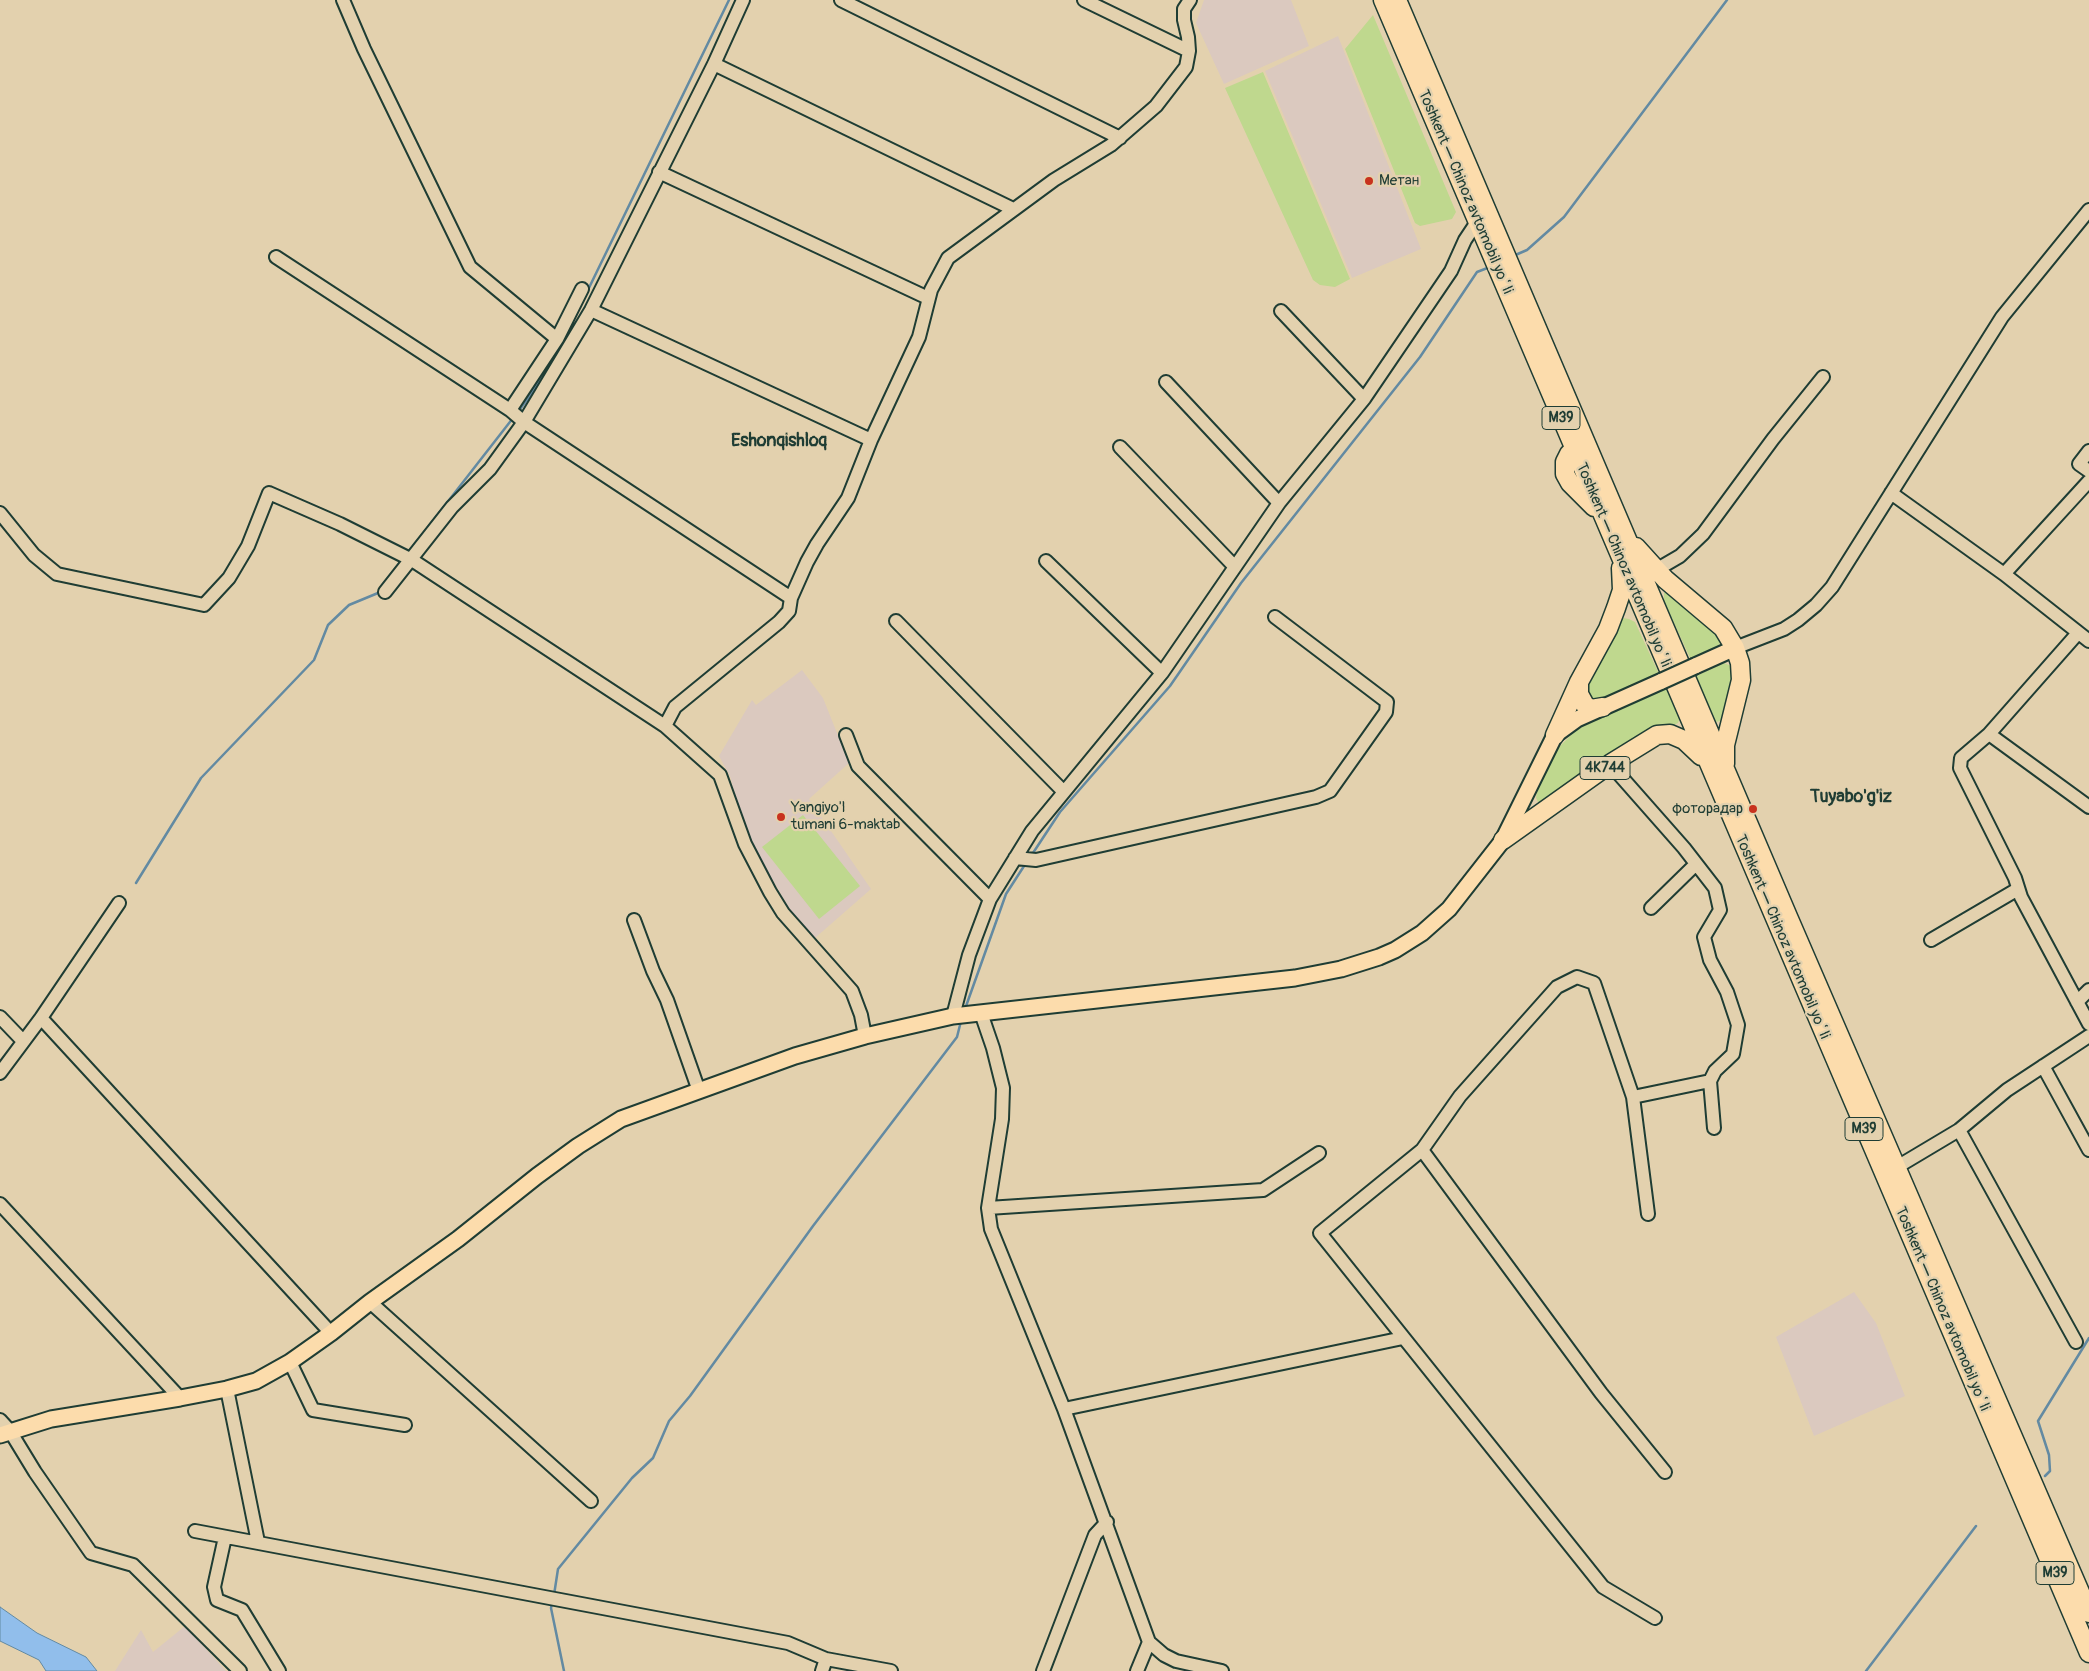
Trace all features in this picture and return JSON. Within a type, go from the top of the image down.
[{"type":"highway","name":"Toshkent — Chinoz avtomobil yoʻli","points":[[1383,0],[1508,277],[1581,449],[1624,533],[1717,766],[2089,1653]]},
{"type":"highway","name":"Toshkent — Chinoz avtomobil yoʻli","points":[[1397,0],[1485,229]]},
{"type":"highway","name":"Toshkent — Chinoz avtomobil yoʻli","points":[[1581,449],[1569,454],[1565,462],[1567,479],[1604,518],[1620,558],[1717,766]]},
{"type":"highway","points":[[1624,533],[1656,570],[1723,628],[1735,648],[1740,663],[1740,680],[1725,745],[1717,766]]},
{"type":"highway","points":[[1555,735],[1579,682],[1608,629],[1622,590],[1620,558]]},
{"type":"highway","points":[[1579,682],[1579,694],[1585,705],[1591,709],[1603,707]]},
{"type":"highway","name":"4К744","points":[[1503,840],[1610,764],[1650,739],[1663,734],[1670,734],[1684,740],[1717,766]]},
{"type":"highway","name":"Toshkent — Chinoz avtomobil yoʻli","points":[[1752,848],[1897,1167],[2089,1613]]},
{"type":"main road","points":[[3,1428],[180,1398],[256,1381],[290,1362],[331,1333],[370,1302],[458,1239],[537,1176],[578,1146],[621,1119],[795,1056],[865,1036],[953,1016],[1295,978],[1360,963],[1395,950],[1433,925],[1463,892],[1503,840],[1555,735],[1577,718],[1735,648]]},
{"type":"street","points":[[343,0],[364,49],[470,268],[557,339]]},
{"type":"street","points":[[385,592],[452,507],[490,469],[524,422],[591,310],[714,64],[743,0]]},
{"type":"street","points":[[841,0],[1120,138]]},
{"type":"street","points":[[1084,0],[1189,51]]},
{"type":"street","points":[[665,726],[676,707],[779,622],[789,611],[791,598],[817,544],[848,498],[871,440],[919,338],[928,298],[948,258],[1054,180],[1111,145],[1156,106],[1186,67],[1189,51],[1184,9],[1190,0]]},
{"type":"street","points":[[714,64],[1013,209]]},
{"type":"street","points":[[659,172],[928,298]]},
{"type":"street","points":[[1735,648],[1784,629],[1816,605],[1832,587],[2002,317],[2089,210]]},
{"type":"street","points":[[953,1016],[969,955],[990,899],[1032,831],[1063,790],[1162,673],[1279,503],[1364,399],[1451,272],[1465,240],[1485,229]]},
{"type":"street","points":[[276,257],[510,410],[524,422],[791,598]]},
{"type":"street","points":[[510,410],[557,339],[582,289]]},
{"type":"street","points":[[591,310],[871,440]]},
{"type":"street","points":[[1281,311],[1364,399]]},
{"type":"street","points":[[1656,570],[1680,556],[1704,534],[1823,377]]},
{"type":"street","points":[[1166,382],[1279,503]]},
{"type":"street","points":[[1120,447],[1235,567]]},
{"type":"street","points":[[2089,451],[2079,464],[2089,472]]},
{"type":"street","points":[[2004,574],[2089,482]]},
{"type":"street","points":[[1891,492],[2004,574],[2089,641]]},
{"type":"street","points":[[0,513],[34,556],[57,574],[204,605],[229,578],[248,546],[269,493],[340,524],[412,560],[665,726],[720,775],[745,844],[770,892],[783,913],[852,991],[861,1015],[865,1036]]},
{"type":"street","points":[[1046,561],[1162,673]]},
{"type":"street","points":[[1015,858],[1036,860],[1316,797],[1330,791],[1386,712],[1387,702],[1275,617]]},
{"type":"street","points":[[896,621],[1063,790]]},
{"type":"street","points":[[2078,633],[1989,734],[1961,758],[1960,768],[2015,878],[2021,897],[2089,1024]]},
{"type":"street","points":[[1989,734],[2089,807]]},
{"type":"street","points":[[846,735],[858,766],[990,899]]},
{"type":"street","points":[[1610,764],[1715,888],[1720,910],[1704,937],[1710,960],[1726,992],[1738,1025],[1733,1054],[1715,1071],[1710,1081],[1714,1128]]},
{"type":"street","points":[[1651,908],[1696,864]]},
{"type":"street","points":[[1931,940],[2018,889]]},
{"type":"street","points":[[0,1073],[41,1018],[119,903]]},
{"type":"street","points":[[634,920],[653,972],[667,1000],[700,1091]]},
{"type":"street","points":[[1648,1214],[1633,1097],[1594,983],[1577,977],[1557,987],[1460,1096],[1422,1150],[1320,1234],[1603,1587],[1655,1618]]},
{"type":"street","points":[[2077,1002],[2089,990]]},
{"type":"street","points":[[976,1013],[993,1048],[1003,1088],[1002,1119],[988,1208],[991,1229],[1064,1409],[1107,1522],[1149,1642],[1164,1655],[1176,1661],[1222,1671]]},
{"type":"street","points":[[0,1017],[24,1041]]},
{"type":"street","points":[[41,1018],[331,1333]]},
{"type":"street","points":[[1897,1167],[1959,1130],[2007,1090],[2089,1036]]},
{"type":"street","points":[[2043,1066],[2089,1150]]},
{"type":"street","points":[[1633,1097],[1710,1081]]},
{"type":"street","points":[[1959,1130],[2076,1342]]},
{"type":"street","points":[[1422,1150],[1601,1393],[1665,1472]]},
{"type":"street","points":[[988,1208],[1263,1190],[1319,1153]]},
{"type":"street","points":[[0,1204],[180,1398]]},
{"type":"street","points":[[370,1302],[592,1501]]},
{"type":"street","points":[[1064,1409],[1404,1338]]},
{"type":"street","points":[[290,1362],[313,1410],[406,1425]]},
{"type":"street","points":[[227,1389],[258,1542]]},
{"type":"street","points":[[3,1428],[91,1553],[133,1565],[240,1671]]},
{"type":"street","points":[[1043,1671],[1095,1535],[1107,1522]]},
{"type":"street","points":[[196,1531],[788,1643],[824,1665],[891,1671]]},
{"type":"street","points":[[225,1536],[214,1587],[217,1600],[242,1610],[279,1671]]},
{"type":"street","points":[[1137,1671],[1149,1642]]},
{"type":"shaded area","points":[[1204,0],[1291,0],[1309,46],[1224,84],[1196,23]]},
{"type":"shaded area","points":[[1338,36],[1421,249],[1352,278],[1265,71]]},
{"type":"shaded area","name":"Yangiyo'l tumani 6-maktab","points":[[802,670],[823,698],[849,763],[809,799],[871,889],[815,938],[791,911],[746,835],[730,776],[719,756],[752,700],[756,705]]},
{"type":"shaded area","points":[[1854,1292],[1876,1323],[1905,1396],[1814,1436],[1776,1337]]},
{"type":"shaded area","points":[[185,1626],[226,1671],[115,1671],[141,1630],[153,1652]]},
{"type":"green space","points":[[1373,15],[1456,212],[1452,219],[1420,226],[1415,223],[1345,49]]},
{"type":"green space","points":[[1263,72],[1350,279],[1335,287],[1320,285],[1313,280],[1225,88]]},
{"type":"green space","points":[[1667,590],[1711,626],[1720,641],[1719,647],[1691,660],[1664,601],[1664,593]]},
{"type":"green space","points":[[1623,618],[1635,622],[1659,674],[1601,701],[1590,699],[1583,686],[1617,622]]},
{"type":"green space","points":[[1724,663],[1731,666],[1734,671],[1726,715],[1721,721],[1715,722],[1696,676]]},
{"type":"green space","points":[[1667,687],[1680,717],[1678,723],[1670,727],[1657,727],[1645,731],[1545,802],[1538,802],[1536,798],[1537,791],[1558,748],[1571,735],[1586,722]]},
{"type":"green space","points":[[803,815],[860,886],[819,919],[762,847]]},
{"type":"water","points":[[0,1607],[37,1633],[86,1657],[97,1671],[46,1671],[39,1660],[0,1641]]},
{"type":"waterway","points":[[567,333],[729,0]]},
{"type":"waterway","points":[[1513,256],[1527,250],[1564,217],[1727,0]]},
{"type":"waterway","points":[[1031,856],[1060,812],[1170,686],[1241,583],[1420,357],[1477,272],[1490,267]]},
{"type":"waterway","points":[[518,412],[559,347]]},
{"type":"waterway","points":[[407,554],[513,418]]},
{"type":"waterway","points":[[384,583],[402,560]]},
{"type":"waterway","points":[[136,883],[201,778],[314,660],[328,625],[349,605],[378,593],[380,590]]},
{"type":"waterway","points":[[965,1009],[1006,894],[1026,863]]},
{"type":"waterway","points":[[554,1595],[558,1569],[632,1478],[653,1458],[669,1421],[690,1396],[813,1226],[957,1037],[961,1021]]},
{"type":"waterway","points":[[2045,1476],[2050,1471],[2049,1455],[2038,1421],[2089,1338]]},
{"type":"waterway","points":[[1866,1671],[1976,1526]]},
{"type":"waterway","points":[[552,1603],[551,1608],[564,1671]]},
{"type":"place","name":"Метан","points":[[1369,181]]},
{"type":"place","name":"фоторадар","points":[[1753,809]]},
{"type":"place","name":"Yangiyo'l tumani 6-maktab","points":[[781,817]]},
{"type":"district","name":"Eshonqishloq","points":[[779,441]]},
{"type":"district","name":"Tuyabo'g'iz","points":[[1851,797]]}]
